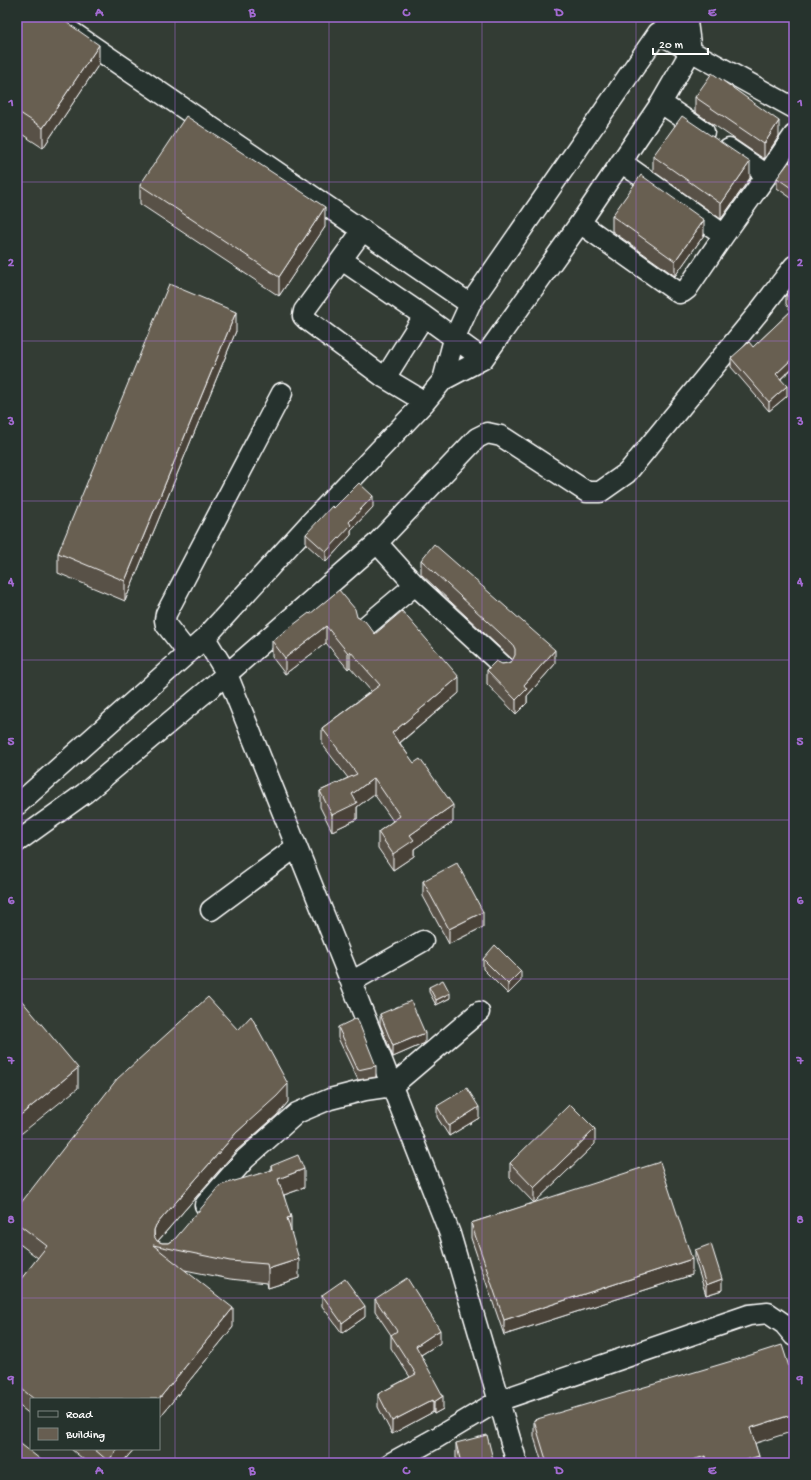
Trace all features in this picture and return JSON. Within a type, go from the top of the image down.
[{"type":"street","points":[[50,17],[470,304]]},
{"type":"street","points":[[17,805],[205,638],[310,523],[425,402],[443,380],[483,359],[580,223],[661,103],[691,52],[688,19],[658,33],[470,304],[454,339],[443,380]]},
{"type":"street","points":[[658,33],[794,108]]},
{"type":"street","points":[[661,103],[768,175]]},
{"type":"street","points":[[580,223],[679,293],[683,292],[687,289],[768,175],[794,135]]},
{"type":"street","points":[[621,162],[724,235]]},
{"type":"street","points":[[363,230],[304,311],[303,316],[306,320],[385,378],[425,402]]},
{"type":"street","points":[[342,260],[424,316],[483,359]]},
{"type":"street","points":[[17,842],[85,793],[227,674],[377,543],[477,438],[487,433],[502,436],[581,489],[594,493],[600,492],[627,473],[794,266]]},
{"type":"street","points":[[385,378],[424,316]]},
{"type":"street","points":[[188,652],[166,625],[166,614],[282,393]]},
{"type":"street","points":[[377,543],[415,585],[504,667]]},
{"type":"street","points":[[366,626],[415,585]]},
{"type":"street","points":[[205,638],[227,674],[351,982],[450,1234],[517,1463]]},
{"type":"street","points":[[211,910],[296,847]]},
{"type":"street","points":[[351,982],[423,941]]},
{"type":"street","points":[[195,1217],[245,1159],[298,1113],[330,1099],[365,1090],[392,1086],[479,1012]]},
{"type":"street","points":[[391,1463],[498,1401],[749,1315],[768,1314],[784,1324],[794,1336]]},
{"type":"building","points":[[17,17],[59,17],[99,45],[43,128],[17,111]]},
{"type":"building","points":[[712,73],[779,121],[764,144],[695,97]]},
{"type":"building","points":[[186,116],[325,207],[279,277],[140,185]]},
{"type":"building","points":[[682,116],[750,162],[721,204],[653,156]]},
{"type":"building","points":[[794,161],[794,190],[777,178],[789,162],[792,164]]},
{"type":"building","points":[[641,175],[704,220],[675,261],[612,216]]},
{"type":"building","points":[[169,284],[236,312],[125,581],[58,553]]},
{"type":"building","points":[[794,288],[794,304],[786,294]]},
{"type":"building","points":[[794,308],[794,357],[776,374],[787,386],[769,402],[731,358],[749,342],[753,347]]},
{"type":"building","points":[[359,483],[373,496],[349,522],[351,525],[326,552],[306,534],[332,506],[334,508]]},
{"type":"building","points":[[434,544],[555,650],[524,685],[527,689],[516,700],[487,670],[496,661],[502,664],[512,661],[515,655],[513,645],[421,560]]},
{"type":"building","points":[[339,590],[355,609],[357,617],[365,621],[375,634],[402,611],[459,677],[392,733],[414,763],[420,759],[453,805],[410,835],[414,840],[393,854],[378,832],[400,816],[374,778],[352,794],[357,803],[332,815],[320,791],[357,774],[322,728],[380,685],[350,651],[348,653],[326,626],[285,658],[272,641],[309,613],[310,614]]},
{"type":"building","points":[[457,863],[483,912],[449,929],[423,881]]},
{"type":"building","points":[[495,945],[521,971],[508,984],[483,959]]},
{"type":"building","points":[[443,980],[450,993],[436,1000],[429,987]]},
{"type":"building","points":[[17,995],[78,1068],[17,1118]]},
{"type":"building","points":[[208,997],[238,1030],[251,1016],[288,1084],[236,1133],[156,1225],[154,1236],[157,1241],[169,1243],[174,1240],[221,1185],[272,1170],[271,1166],[298,1155],[304,1169],[278,1179],[291,1217],[287,1218],[299,1259],[268,1269],[267,1264],[230,1261],[153,1245],[233,1308],[160,1398],[33,1398],[17,1385],[17,1284],[47,1246],[17,1223],[17,1208],[117,1079]]},
{"type":"building","points":[[411,1001],[425,1033],[393,1046],[380,1014]]},
{"type":"building","points":[[357,1018],[376,1066],[358,1070],[338,1027]]},
{"type":"building","points":[[467,1088],[479,1107],[449,1126],[437,1106]]},
{"type":"building","points":[[570,1104],[595,1129],[534,1188],[510,1163]]},
{"type":"building","points":[[660,1162],[692,1259],[504,1320],[471,1223]]},
{"type":"building","points":[[711,1244],[722,1279],[706,1285],[695,1250]]},
{"type":"building","points":[[407,1278],[440,1330],[416,1346],[443,1396],[434,1402],[433,1400],[392,1421],[378,1394],[416,1374],[391,1335],[397,1331],[375,1299]]},
{"type":"building","points":[[345,1279],[365,1306],[342,1323],[322,1295]]},
{"type":"building","points":[[782,1345],[794,1382],[794,1414],[750,1428],[759,1456],[736,1463],[708,1463],[706,1456],[682,1463],[547,1463],[534,1420]]},
{"type":"building","points":[[487,1435],[494,1463],[461,1463],[456,1443]]},
{"type":"building","points":[[17,1441],[45,1463],[17,1463]]},
{"type":"building","points":[[95,1450],[117,1450],[108,1461]]}]
